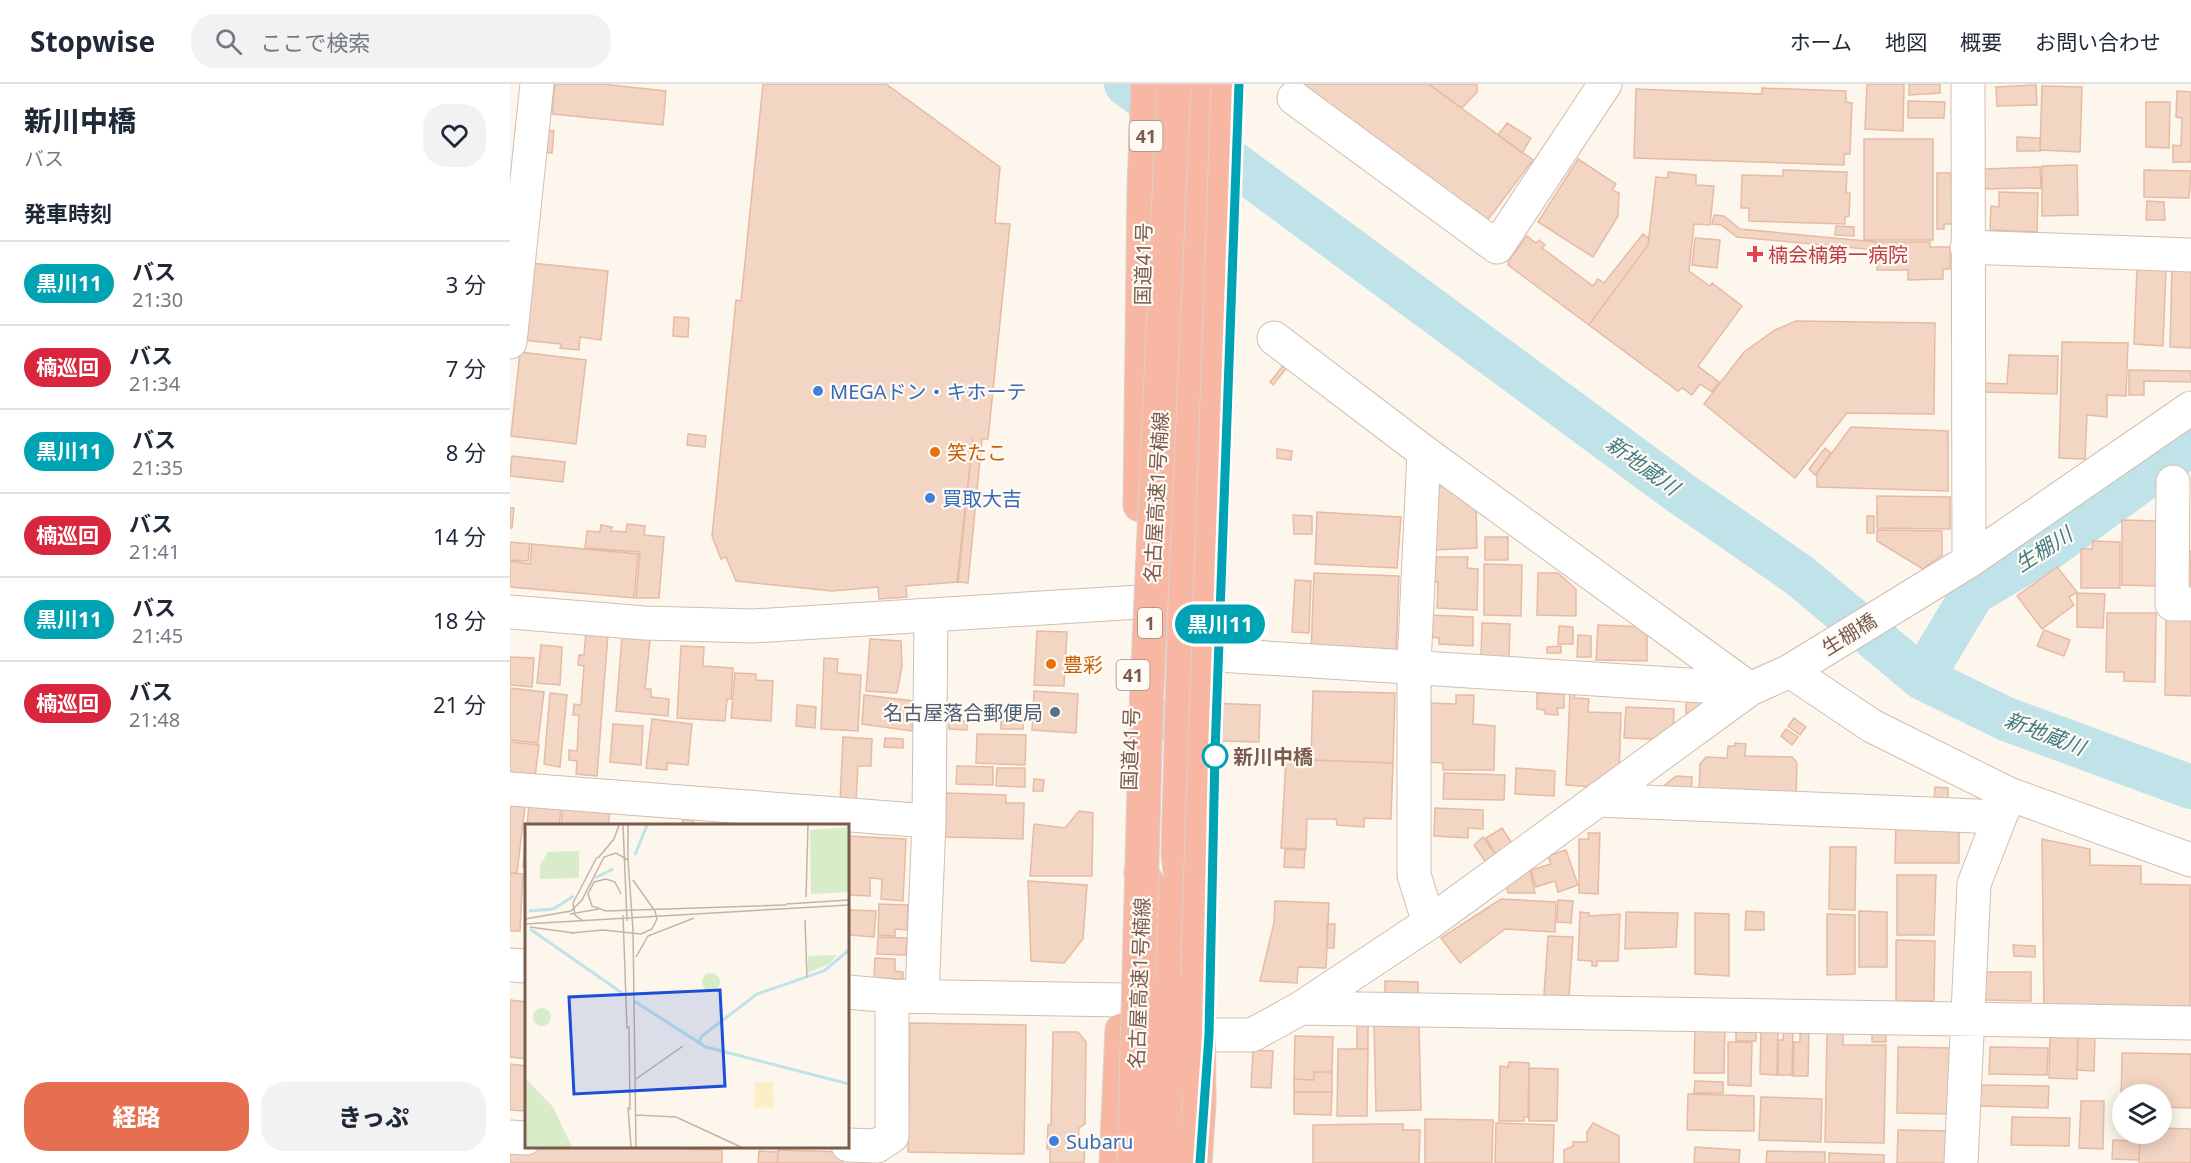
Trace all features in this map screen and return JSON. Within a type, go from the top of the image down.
[{"type":"highway","name":"国道41号","points":[[1116,1163],[1123,1000],[1130,714],[1139,602],[1144,187],[1148,84]]},
{"type":"highway","name":"名古屋高速1号楠線","points":[[1134,1163],[1146,711],[1174,84]]},
{"type":"highway","points":[[1197,950],[1184,905],[1178,854],[1188,489],[1206,84]]},
{"type":"highway","points":[[1195,1163],[1199,1104],[1197,950],[1222,214],[1237,89]]},
{"type":"highway","points":[[1200,1163],[1209,1035],[1237,89]]},
{"type":"highway","points":[[1130,714],[1137,730],[1136,866],[1154,893],[1169,989],[1163,1163]]},
{"type":"street","points":[[510,342],[516,227],[537,84]]},
{"type":"street","points":[[1294,98],[1497,247],[1605,84]]},
{"type":"street","points":[[1968,84],[1969,561]]},
{"type":"street","points":[[1967,248],[2191,255]]},
{"type":"street","points":[[1274,338],[1424,452],[1750,689]]},
{"type":"street","name":"生棚橋","points":[[1209,1035],[1252,1035],[1301,1008],[1429,923],[1750,689],[1790,670],[1969,561],[2191,408]]},
{"type":"street","points":[[1424,452],[1414,666],[1414,875],[1429,923]]},
{"type":"street","points":[[2173,482],[2172,604],[2191,604]]},
{"type":"street","points":[[510,612],[645,623],[753,626],[1139,602]]},
{"type":"street","points":[[849,1145],[876,1146],[892,1136],[929,821],[931,615]]},
{"type":"street","points":[[1219,655],[1750,689]]},
{"type":"street","points":[[1790,670],[1872,726],[2004,806],[2191,860]]},
{"type":"street","points":[[510,789],[929,821]]},
{"type":"street","points":[[1598,800],[2004,806]]},
{"type":"street","points":[[1961,1163],[1974,884],[2004,806]]},
{"type":"street","points":[[510,965],[525,966]]},
{"type":"street","points":[[849,992],[1123,1000],[1209,1035]]},
{"type":"street","points":[[1301,1008],[2191,1023]]},
{"type":"street","points":[[510,1137],[525,1138]]},
{"type":"building","points":[[555,84],[601,84],[666,91],[663,125],[552,114]]},
{"type":"building","points":[[763,84],[886,84],[1000,167],[995,223],[1010,224],[988,439],[982,439],[968,583],[958,582],[973,438],[957,582],[906,586],[907,597],[879,599],[878,587],[832,591],[736,581],[726,557],[721,559],[712,536],[736,300],[741,301]]},
{"type":"building","points":[[1298,84],[1428,84],[1533,160],[1486,222]]},
{"type":"building","points":[[1428,84],[1477,84],[1477,92],[1462,108]]},
{"type":"building","points":[[1867,84],[1904,84],[1903,131],[1865,129]]},
{"type":"building","points":[[1909,84],[1940,84],[1940,93],[1909,95]]},
{"type":"building","points":[[2036,85],[2037,105],[1997,106],[1996,87]]},
{"type":"building","points":[[2042,86],[2082,87],[2080,152],[2040,150]]},
{"type":"building","points":[[1762,88],[1846,91],[1846,102],[1852,103],[1850,154],[1844,154],[1844,165],[1634,158],[1636,89],[1762,94]]},
{"type":"building","points":[[2177,91],[2191,92],[2191,162],[2173,162],[2173,145],[2181,146],[2182,118],[2176,117]]},
{"type":"building","points":[[1908,101],[1945,102],[1944,118],[1908,118]]},
{"type":"building","points":[[2146,102],[2170,102],[2169,148],[2146,147]]},
{"type":"building","points":[[1507,123],[1531,138],[1522,153],[1498,135]]},
{"type":"building","points":[[545,130],[554,131],[552,153],[542,152]]},
{"type":"building","points":[[2017,137],[2040,138],[2040,151],[2017,151]]},
{"type":"building","points":[[1864,139],[1933,139],[1933,240],[1864,240]]},
{"type":"building","points":[[1578,159],[1616,184],[1612,190],[1619,193],[1618,216],[1593,257],[1538,222]]},
{"type":"building","points":[[2077,165],[2078,215],[2042,216],[2042,166]]},
{"type":"building","points":[[2040,167],[2041,188],[1984,189],[1984,169]]},
{"type":"building","points":[[1783,170],[1847,172],[1846,193],[1850,193],[1849,216],[1845,217],[1845,224],[1749,221],[1749,208],[1741,208],[1742,175],[1783,176]]},
{"type":"building","points":[[2144,170],[2191,171],[2189,198],[2144,197]]},
{"type":"building","points":[[1668,172],[1696,175],[1696,185],[1714,186],[1710,225],[1694,224],[1689,271],[1710,286],[1712,283],[1742,306],[1698,366],[1719,382],[1712,392],[1700,384],[1692,395],[1682,388],[1678,391],[1589,325],[1648,245],[1656,177],[1668,178]]},
{"type":"building","points":[[1937,173],[1951,173],[1952,224],[1944,224],[1944,229],[1937,229]]},
{"type":"building","points":[[1999,192],[2038,193],[2037,232],[1990,230],[1991,206],[1999,207]]},
{"type":"building","points":[[2147,201],[2164,202],[2165,220],[2146,220]]},
{"type":"building","points":[[1714,215],[1724,216],[1740,229],[1876,242],[1876,250],[1737,237],[1721,225],[1712,224]]},
{"type":"building","points":[[1836,226],[1854,227],[1854,236],[1835,235]]},
{"type":"building","points":[[1643,234],[1649,238],[1648,245],[1589,325],[1508,265],[1509,260],[1527,236],[1536,243],[1539,240],[1545,245],[1542,248],[1593,286],[1598,279],[1604,283]]},
{"type":"building","points":[[1695,238],[1720,240],[1717,268],[1692,265]]},
{"type":"building","points":[[1877,242],[1930,242],[1930,247],[1950,247],[1950,269],[1943,269],[1943,279],[1908,280],[1908,270],[1877,270]]},
{"type":"building","points":[[531,263],[608,271],[601,340],[580,337],[579,350],[560,348],[561,344],[523,340]]},
{"type":"building","points":[[2137,267],[2166,269],[2163,346],[2134,344]]},
{"type":"building","points":[[2172,267],[2191,268],[2191,348],[2170,347]]},
{"type":"building","points":[[674,317],[689,318],[688,337],[673,336]]},
{"type":"building","points":[[1796,321],[1935,323],[1934,414],[1847,413],[1795,478],[1704,404],[1744,352],[1775,330]]},
{"type":"building","points":[[2062,342],[2128,343],[2126,396],[2107,395],[2107,417],[2087,415],[2085,459],[2059,458]]},
{"type":"building","points":[[520,352],[586,360],[576,444],[511,436]]},
{"type":"building","points":[[2009,355],[2058,356],[2057,394],[1984,392],[1984,383],[2007,384]]},
{"type":"building","points":[[1286,362],[1289,365],[1273,385],[1270,382]]},
{"type":"building","points":[[2129,370],[2191,371],[2191,382],[2144,381],[2144,395],[2129,395]]},
{"type":"building","points":[[1851,427],[1948,431],[1948,491],[1817,487],[1817,473]]},
{"type":"building","points":[[688,434],[706,436],[705,447],[687,445]]},
{"type":"building","points":[[1825,448],[1831,453],[1815,475],[1809,469]]},
{"type":"building","points":[[1277,449],[1292,451],[1291,460],[1277,458]]},
{"type":"building","points":[[512,456],[565,462],[563,482],[510,476]]},
{"type":"building","points":[[1447,482],[1476,505],[1477,548],[1434,550],[1435,490]]},
{"type":"building","points":[[1877,496],[1950,497],[1950,529],[1877,528]]},
{"type":"building","points":[[510,508],[514,508],[512,528],[510,528]]},
{"type":"building","points":[[1317,512],[1401,517],[1397,568],[1315,564]]},
{"type":"building","points":[[1293,515],[1312,516],[1312,534],[1294,534]]},
{"type":"building","points":[[1867,516],[1874,516],[1874,533],[1867,533]]},
{"type":"building","points":[[2122,520],[2159,521],[2157,586],[2122,585]]},
{"type":"building","points":[[627,524],[645,526],[644,535],[664,537],[659,598],[636,598],[640,552],[585,548],[587,531],[600,532],[601,525],[612,527],[611,531],[626,532]]},
{"type":"building","points":[[1877,530],[1942,531],[1942,555],[1923,569],[1877,541]]},
{"type":"building","points":[[1485,537],[1508,537],[1508,560],[1485,560]]},
{"type":"building","points":[[2093,541],[2120,542],[2120,588],[2081,588],[2081,549],[2092,549]]},
{"type":"building","points":[[510,542],[530,544],[528,561],[510,560]]},
{"type":"building","points":[[532,544],[638,554],[634,598],[510,587],[510,561],[530,564]]},
{"type":"building","points":[[2183,551],[2191,551],[2191,585],[2181,585]]},
{"type":"building","points":[[1437,557],[1468,557],[1467,568],[1478,569],[1477,610],[1437,608],[1438,582],[1431,581],[1432,564],[1436,563]]},
{"type":"building","points":[[1484,564],[1522,565],[1521,616],[1484,615]]},
{"type":"building","points":[[2057,567],[2077,592],[2069,597],[2074,605],[2042,629],[2017,596]]},
{"type":"building","points":[[1314,573],[1399,576],[1396,652],[1311,653]]},
{"type":"building","points":[[1538,573],[1558,573],[1576,589],[1576,616],[1537,615]]},
{"type":"building","points":[[1295,580],[1311,581],[1309,633],[1292,632]]},
{"type":"building","points":[[2077,593],[2105,594],[2103,628],[2077,627]]},
{"type":"building","points":[[2107,613],[2156,613],[2155,682],[2124,681],[2124,672],[2106,672]]},
{"type":"building","points":[[1431,615],[1473,617],[1473,646],[1439,644],[1439,638],[1430,637]]},
{"type":"building","points":[[2166,618],[2191,618],[2191,696],[2165,695]]},
{"type":"building","points":[[1482,623],[1510,624],[1509,657],[1481,656]]},
{"type":"building","points":[[1598,625],[1647,627],[1647,661],[1596,660]]},
{"type":"building","points":[[1559,626],[1573,627],[1573,644],[1558,644]]},
{"type":"building","points":[[2044,630],[2070,640],[2064,656],[2037,646]]},
{"type":"building","points":[[1037,631],[1067,632],[1064,686],[1034,685]]},
{"type":"building","points":[[586,632],[608,634],[597,776],[576,774],[577,761],[569,760],[569,750],[577,751],[579,715],[573,715],[574,704],[581,705],[584,666],[578,665],[579,655],[584,655]]},
{"type":"building","points":[[1578,635],[1591,636],[1591,657],[1577,657]]},
{"type":"building","points":[[622,637],[650,640],[645,689],[651,689],[651,697],[669,699],[668,716],[616,711]]},
{"type":"building","points":[[870,639],[901,641],[902,666],[897,693],[866,691]]},
{"type":"building","points":[[541,645],[562,647],[560,685],[537,683]]},
{"type":"building","points":[[681,646],[704,647],[703,666],[733,668],[731,699],[727,699],[725,721],[677,718]]},
{"type":"building","points":[[1561,646],[1561,653],[1547,653],[1547,647]]},
{"type":"building","points":[[510,657],[534,658],[532,687],[510,685]]},
{"type":"building","points":[[824,658],[838,659],[837,673],[861,675],[858,731],[821,729]]},
{"type":"building","points":[[735,673],[756,674],[756,680],[773,681],[771,721],[731,718]]},
{"type":"building","points":[[510,688],[544,692],[538,743],[510,740]]},
{"type":"building","points":[[1034,691],[1078,694],[1076,733],[1032,730]]},
{"type":"building","points":[[1313,691],[1395,693],[1393,763],[1311,760]]},
{"type":"building","points":[[550,693],[567,695],[560,767],[544,764]]},
{"type":"building","points":[[1537,693],[1564,694],[1564,708],[1557,708],[1558,715],[1545,714],[1544,710],[1537,709]]},
{"type":"building","points":[[1570,693],[1575,693],[1574,698],[1589,699],[1588,712],[1621,713],[1619,775],[1593,787],[1566,785]]},
{"type":"building","points":[[864,695],[914,701],[912,731],[862,724]]},
{"type":"building","points":[[1456,695],[1474,695],[1473,724],[1495,726],[1494,770],[1443,770],[1443,763],[1424,762],[1426,703],[1456,704]]},
{"type":"building","points":[[1706,695],[1705,713],[1686,713],[1686,696]]},
{"type":"building","points":[[1157,701],[1260,705],[1259,742],[1155,739]]},
{"type":"building","points":[[797,705],[816,707],[815,728],[796,726]]},
{"type":"building","points":[[1626,707],[1674,709],[1673,740],[1624,738]]},
{"type":"building","points":[[1023,714],[1023,729],[1001,729],[1001,715]]},
{"type":"building","points":[[1794,718],[1806,727],[1800,735],[1788,726]]},
{"type":"building","points":[[652,719],[692,724],[688,765],[667,763],[667,770],[646,768]]},
{"type":"building","points":[[949,721],[967,721],[967,730],[949,729]]},
{"type":"building","points":[[613,724],[643,726],[641,765],[610,762]]},
{"type":"building","points":[[1786,729],[1798,737],[1792,745],[1781,736]]},
{"type":"building","points":[[977,734],[1026,735],[1025,765],[976,763]]},
{"type":"building","points":[[843,737],[872,739],[871,766],[858,766],[856,802],[840,801]]},
{"type":"building","points":[[885,738],[903,739],[903,748],[884,747]]},
{"type":"building","points":[[510,742],[539,745],[535,777],[510,774]]},
{"type":"building","points":[[1735,743],[1746,744],[1745,756],[1792,757],[1797,763],[1796,796],[1699,794],[1700,764],[1706,757],[1727,758],[1728,746],[1735,746]]},
{"type":"building","points":[[1286,759],[1393,763],[1391,819],[1364,818],[1364,827],[1337,825],[1336,819],[1307,819],[1306,849],[1281,848]]},
{"type":"building","points":[[957,766],[993,767],[993,785],[956,784]]},
{"type":"building","points":[[997,768],[1025,768],[1025,787],[996,786]]},
{"type":"building","points":[[1516,768],[1555,771],[1554,796],[1515,794]]},
{"type":"building","points":[[1444,773],[1505,775],[1504,800],[1443,799]]},
{"type":"building","points":[[1676,776],[1692,777],[1691,799],[1661,788]]},
{"type":"building","points":[[1034,779],[1044,780],[1043,791],[1033,791]]},
{"type":"building","points":[[1935,787],[1948,788],[1948,804],[1934,804]]},
{"type":"building","points":[[946,793],[1006,795],[1006,803],[1024,803],[1023,839],[945,837]]},
{"type":"building","points":[[529,804],[561,808],[559,824],[527,824]]},
{"type":"building","points":[[510,805],[525,806],[517,873],[510,873]]},
{"type":"building","points":[[563,807],[610,811],[608,824],[561,824]]},
{"type":"building","points":[[1435,808],[1483,810],[1483,829],[1468,828],[1468,838],[1434,836]]},
{"type":"building","points":[[1079,811],[1093,813],[1092,876],[1030,876],[1034,824],[1065,828]]},
{"type":"building","points":[[683,818],[693,819],[693,823],[697,824],[682,824]]},
{"type":"building","points":[[1896,822],[1959,823],[1959,863],[1895,863]]},
{"type":"building","points":[[1502,828],[1513,845],[1496,855],[1486,838]]},
{"type":"building","points":[[1588,833],[1600,833],[1598,894],[1579,893],[1579,839],[1589,839]]},
{"type":"building","points":[[849,836],[906,839],[903,901],[881,899],[882,879],[870,878],[870,896],[849,895]]},
{"type":"building","points":[[1483,837],[1495,854],[1485,861],[1474,845]]},
{"type":"building","points":[[2042,839],[2090,849],[2090,865],[2141,866],[2141,884],[2190,885],[2190,1006],[2044,1010]]},
{"type":"building","points":[[525,844],[525,868],[523,867]]},
{"type":"building","points":[[1830,847],[1856,847],[1855,910],[1829,909]]},
{"type":"building","points":[[1285,849],[1305,850],[1304,868],[1284,867]]},
{"type":"building","points":[[1566,850],[1578,885],[1558,892],[1555,881],[1536,887],[1531,870],[1551,864],[1548,856]]},
{"type":"building","points":[[1530,869],[1535,893],[1508,893],[1506,886]]},
{"type":"building","points":[[510,873],[523,874],[520,931],[510,931]]},
{"type":"building","points":[[1897,875],[1936,875],[1934,935],[1897,935]]},
{"type":"building","points":[[1028,881],[1087,885],[1083,939],[1064,963],[1031,961]]},
{"type":"building","points":[[1501,899],[1556,902],[1555,932],[1505,929],[1460,963],[1441,938]]},
{"type":"building","points":[[1558,900],[1573,901],[1571,923],[1557,922]]},
{"type":"building","points":[[1275,901],[1329,903],[1326,968],[1298,967],[1297,983],[1260,981],[1274,923]]},
{"type":"building","points":[[879,904],[908,905],[907,930],[895,929],[895,936],[878,935]]},
{"type":"building","points":[[850,910],[876,911],[874,937],[849,935]]},
{"type":"building","points":[[1746,911],[1764,912],[1764,930],[1745,930]]},
{"type":"building","points":[[1859,911],[1887,912],[1887,967],[1859,967]]},
{"type":"building","points":[[1580,912],[1589,913],[1589,916],[1620,914],[1618,961],[1597,961],[1597,966],[1592,966],[1592,961],[1578,960]]},
{"type":"building","points":[[1626,912],[1678,913],[1676,947],[1625,949]]},
{"type":"building","points":[[1695,913],[1729,914],[1729,976],[1695,974]]},
{"type":"building","points":[[1827,914],[1855,915],[1855,974],[1827,975]]},
{"type":"building","points":[[1327,924],[1335,924],[1334,948],[1327,948]]},
{"type":"building","points":[[1548,936],[1573,937],[1569,998],[1544,995]]},
{"type":"building","points":[[878,937],[907,938],[906,955],[877,954]]},
{"type":"building","points":[[1896,940],[1935,941],[1934,1001],[1896,1001]]},
{"type":"building","points":[[2013,945],[2035,946],[2035,957],[2014,956]]},
{"type":"building","points":[[875,958],[895,959],[895,971],[903,972],[903,979],[874,978]]},
{"type":"building","points":[[1985,972],[2031,972],[2031,1001],[1984,1000]]},
{"type":"building","points":[[1385,981],[1418,982],[1418,998],[1385,997]]},
{"type":"building","points":[[510,1000],[525,1002],[525,1059],[510,1057]]},
{"type":"building","points":[[910,1023],[1026,1025],[1024,1154],[908,1152]]},
{"type":"building","points":[[1357,1024],[1368,1024],[1368,1049],[1357,1049]]},
{"type":"building","points":[[1419,1024],[1421,1110],[1376,1111],[1374,1025]]},
{"type":"building","points":[[1736,1024],[1756,1024],[1756,1041],[1736,1041]]},
{"type":"building","points":[[1761,1025],[1778,1025],[1777,1075],[1760,1074]]},
{"type":"building","points":[[1725,1026],[1724,1073],[1694,1073],[1695,1031]]},
{"type":"building","points":[[1784,1026],[1793,1026],[1792,1075],[1778,1075],[1778,1040],[1783,1040]]},
{"type":"building","points":[[1800,1027],[1809,1027],[1808,1076],[1793,1076],[1794,1042],[1800,1042]]},
{"type":"building","points":[[1872,1027],[1886,1027],[1886,1042],[1872,1042]]},
{"type":"building","points":[[1053,1032],[1078,1032],[1086,1042],[1085,1124],[1079,1128],[1078,1145],[1085,1145],[1084,1163],[1050,1163],[1050,1149],[1047,1149],[1048,1125],[1051,1125]]},
{"type":"building","points":[[1827,1032],[1843,1032],[1843,1045],[1886,1045],[1884,1143],[1825,1142]]},
{"type":"building","points":[[2050,1035],[2078,1036],[2077,1079],[2049,1078]]},
{"type":"building","points":[[1295,1036],[1333,1037],[1332,1072],[1314,1072],[1314,1080],[1294,1079]]},
{"type":"building","points":[[2078,1036],[2095,1036],[2094,1071],[2077,1070]]},
{"type":"building","points":[[1728,1042],[1752,1042],[1751,1086],[1728,1085]]},
{"type":"building","points":[[1898,1047],[1952,1048],[1950,1114],[1897,1113]]},
{"type":"building","points":[[1990,1047],[2048,1048],[2047,1075],[1989,1074]]},
{"type":"building","points":[[1338,1049],[1368,1049],[1367,1116],[1337,1116]]},
{"type":"building","points":[[1253,1050],[1273,1051],[1271,1088],[1251,1087]]},
{"type":"building","points":[[2122,1053],[2191,1054],[2191,1108],[2172,1107],[2172,1084],[2121,1084]]},
{"type":"building","points":[[1509,1062],[1529,1063],[1528,1117],[1524,1117],[1524,1121],[1499,1121],[1500,1066],[1508,1067]]},
{"type":"building","points":[[510,1064],[525,1066],[525,1111],[510,1110]]},
{"type":"building","points":[[1529,1068],[1558,1069],[1557,1121],[1529,1121]]},
{"type":"building","points":[[1314,1072],[1332,1072],[1332,1092],[1294,1092],[1294,1079],[1314,1080]]},
{"type":"building","points":[[1695,1081],[1723,1082],[1723,1093],[1694,1093]]},
{"type":"building","points":[[1979,1085],[2049,1086],[2048,1108],[1979,1106]]},
{"type":"building","points":[[1294,1092],[1332,1092],[1331,1115],[1294,1114]]},
{"type":"building","points":[[1688,1094],[1754,1096],[1754,1131],[1687,1130]]},
{"type":"building","points":[[1761,1097],[1822,1099],[1821,1142],[1759,1140]]},
{"type":"building","points":[[2081,1101],[2104,1101],[2103,1149],[2079,1148]]},
{"type":"building","points":[[2012,1117],[2070,1118],[2069,1146],[2011,1145]]},
{"type":"building","points":[[1425,1119],[1493,1120],[1492,1163],[1425,1163]]},
{"type":"building","points":[[1496,1123],[1554,1125],[1553,1163],[1495,1163]]},
{"type":"building","points":[[1593,1123],[1619,1136],[1619,1163],[1564,1163],[1564,1150],[1573,1146],[1573,1142],[1587,1142],[1587,1132]]},
{"type":"building","points":[[1403,1124],[1403,1130],[1420,1130],[1419,1163],[1313,1163],[1313,1125]]},
{"type":"building","points":[[2172,1128],[2191,1129],[2191,1163],[2139,1163],[2140,1144],[2172,1144]]},
{"type":"building","points":[[1898,1130],[1951,1131],[1950,1163],[1897,1163]]},
{"type":"building","points":[[510,1143],[525,1146],[525,1148],[722,1150],[722,1163],[510,1163]]},
{"type":"building","points":[[2113,1144],[2140,1144],[2139,1160],[2112,1159]]},
{"type":"building","points":[[1695,1147],[1740,1150],[1739,1163],[1694,1163]]},
{"type":"building","points":[[778,1150],[844,1152],[843,1163],[777,1163]]},
{"type":"building","points":[[759,1151],[778,1152],[777,1163],[758,1163]]},
{"type":"building","points":[[1767,1151],[1825,1152],[1825,1163],[1766,1163]]},
{"type":"building","points":[[1829,1153],[1884,1155],[1884,1163],[1829,1163]]},
{"type":"waterway","name":"新地蔵川","points":[[1126,84],[1679,492],[1799,575],[1922,678],[2006,719],[2191,787]]},
{"type":"waterway","name":"生棚川","points":[[1922,678],[1973,593],[2049,548],[2191,444]]},
{"type":"bus line","name":"黒川11","points":[[1200,1163],[1209,1035],[1215,753],[1239,84]]},
{"type":"place","name":"楠会楠第一病院","points":[[1755,254]]},
{"type":"place","name":"MEGAドン・キホーテ","points":[[818,391]]},
{"type":"place","name":"笑たこ","points":[[935,452]]},
{"type":"place","name":"買取大吉","points":[[930,498]]},
{"type":"place","name":"豊彩","points":[[1051,664]]},
{"type":"place","name":"名古屋落合郵便局","points":[[1055,712]]},
{"type":"place","name":"新川中橋","points":[[1215,756]]},
{"type":"place","name":"Subaru","points":[[1054,1141]]}]
